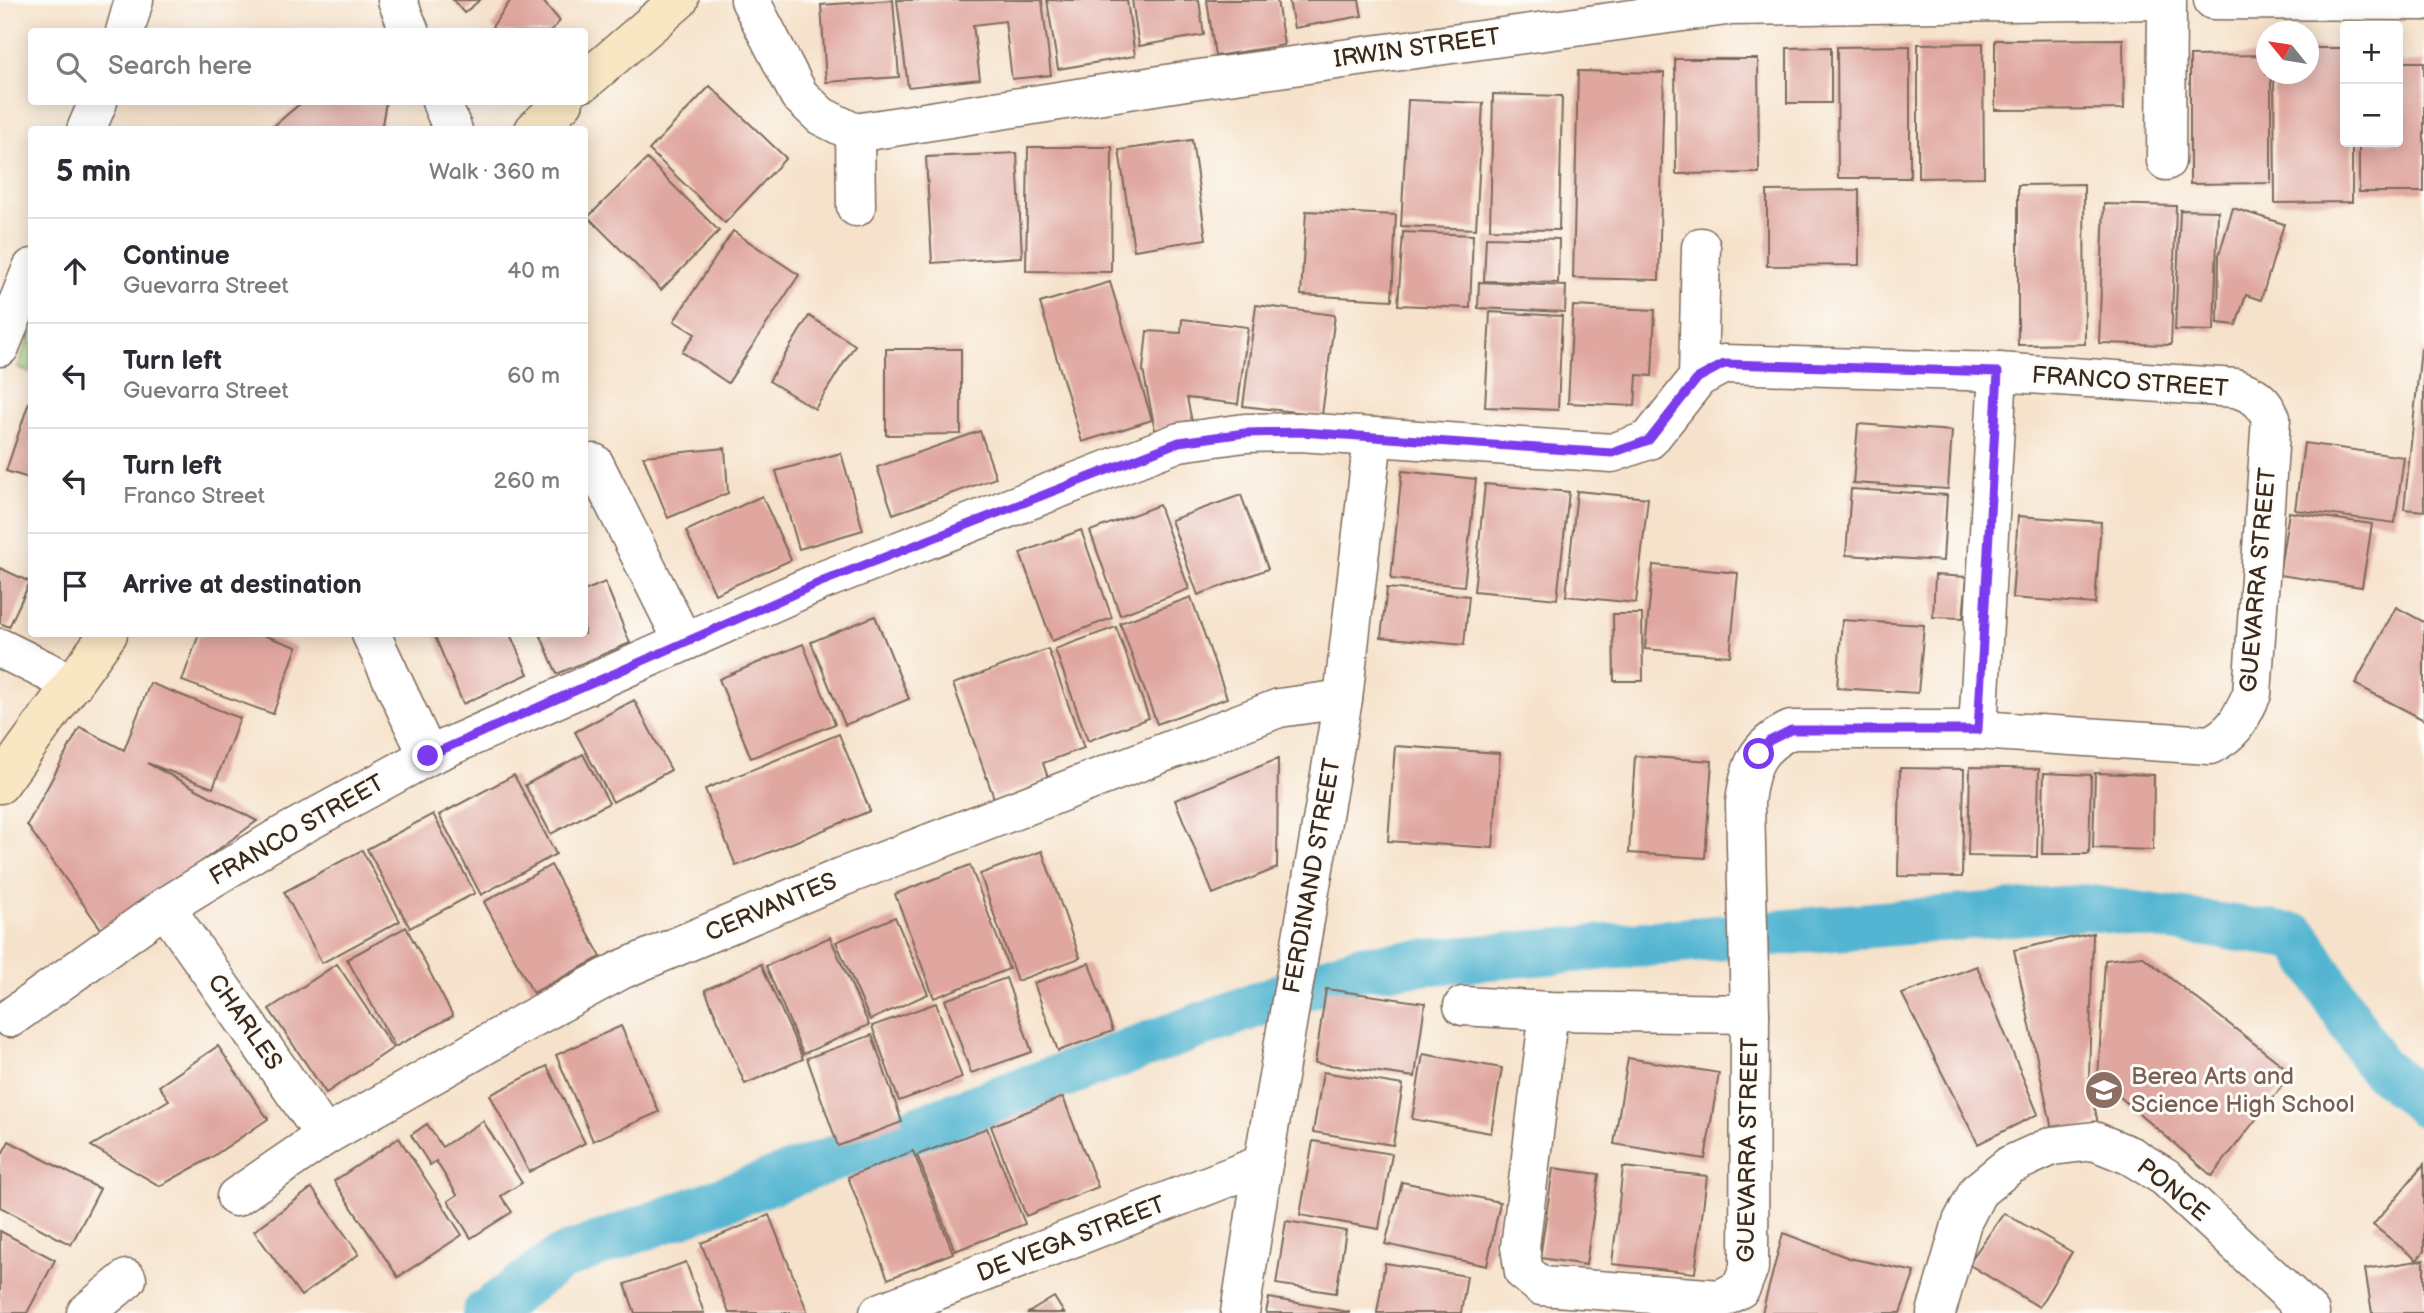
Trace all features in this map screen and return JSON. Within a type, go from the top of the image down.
[{"type":"street","points":[[126,28],[134,0]]},
{"type":"street","points":[[397,0],[409,28]]},
{"type":"street","points":[[588,79],[679,0]]},
{"type":"street","points":[[750,0],[799,95],[821,116],[855,133],[856,208]]},
{"type":"street","name":"IRWIN STREET","points":[[855,133],[1192,80],[1726,6],[2158,0]]},
{"type":"street","points":[[2166,161],[2167,0]]},
{"type":"street","points":[[2213,0],[2424,1]]},
{"type":"street","points":[[88,126],[97,105]]},
{"type":"street","points":[[442,105],[451,126]]},
{"type":"street","points":[[538,126],[561,105]]},
{"type":"street","points":[[1698,378],[1701,247]]},
{"type":"street","points":[[0,348],[28,278]]},
{"type":"street","name":"FRANCO STREET","points":[[10,1018],[165,907],[275,839],[428,756],[821,582],[1179,442],[1245,433],[1300,432],[1612,453],[1649,440],[1698,378],[1724,364],[1998,372],[2235,388],[2252,393],[2264,403],[2271,418]]},
{"type":"street","points":[[1978,730],[1998,372]]},
{"type":"street","name":"GUEVARRA STREET","points":[[1549,1011],[1520,1247],[1524,1272],[1541,1286],[1721,1299],[1741,1287],[1749,1268],[1750,1014],[1745,803],[1748,775],[1759,754],[1769,741],[1791,730],[1978,730],[2210,745],[2224,738],[2238,724],[2252,694],[2271,418]]},
{"type":"street","name":"FERDINAND STREET","points":[[1240,1313],[1343,699],[1373,437]]},
{"type":"street","points":[[594,463],[683,641]]},
{"type":"street","points":[[0,785],[106,637]]},
{"type":"street","points":[[372,637],[428,756]]},
{"type":"street","points":[[0,648],[73,684]]},
{"type":"street","name":"CERVANTES","points":[[236,1197],[325,1136],[621,970],[842,877],[1279,708],[1343,699]]},
{"type":"street","name":"CHARLES","points":[[165,907],[325,1136]]},
{"type":"street","points":[[1463,1006],[1549,1011],[1750,1014]]},
{"type":"street","name":"PONCE","points":[[1937,1313],[1962,1222],[1978,1191],[2010,1165],[2052,1146],[2094,1141],[2131,1156],[2165,1177],[2310,1313]]},
{"type":"street","name":"DE VEGA STREET","points":[[879,1313],[1263,1164]]},
{"type":"street","points":[[86,1313],[127,1279]]},
{"type":"green space","points":[[28,340],[28,372],[18,368]]},
{"type":"building","points":[[453,0],[480,0],[464,13]]},
{"type":"building","points":[[511,0],[542,0],[560,21],[554,28],[492,27]]},
{"type":"building","points":[[893,0],[899,77],[826,82],[821,5]]},
{"type":"building","points":[[897,0],[1042,0],[1051,75],[1012,79],[1005,21],[973,25],[980,79],[908,87]]},
{"type":"building","points":[[1047,0],[1127,0],[1135,56],[1058,69]]},
{"type":"building","points":[[1132,0],[1199,0],[1204,35],[1139,46]]},
{"type":"building","points":[[1207,0],[1277,0],[1284,45],[1215,56]]},
{"type":"building","points":[[1289,0],[1359,0],[1362,16],[1294,28]]},
{"type":"building","points":[[2123,39],[2124,109],[1995,110],[1995,40]]},
{"type":"building","points":[[1983,43],[1984,177],[1918,178],[1918,44]]},
{"type":"building","points":[[1910,46],[1910,178],[1838,178],[1837,47]]},
{"type":"building","points":[[1831,47],[1831,103],[1787,103],[1787,48]]},
{"type":"building","points":[[2319,48],[2340,48],[2340,147],[2352,147],[2352,202],[2275,203],[2274,84],[2319,84]]},
{"type":"building","points":[[2256,55],[2256,84],[2271,84],[2271,183],[2190,184],[2190,56]]},
{"type":"building","points":[[1675,59],[1758,59],[1759,173],[1676,174]]},
{"type":"building","points":[[2403,62],[2424,62],[2424,192],[2359,192],[2359,147],[2403,147]]},
{"type":"building","points":[[1578,71],[1664,73],[1659,280],[1573,278]]},
{"type":"building","points":[[710,86],[786,158],[725,223],[649,150]]},
{"type":"building","points":[[1493,94],[1562,96],[1559,230],[1490,229]]},
{"type":"building","points":[[1408,100],[1483,103],[1476,229],[1401,226]]},
{"type":"building","points":[[298,105],[385,105],[382,126],[274,126]]},
{"type":"building","points":[[1192,140],[1206,239],[1134,250],[1119,150]]},
{"type":"building","points":[[1028,147],[1112,147],[1111,272],[1026,271]]},
{"type":"building","points":[[1017,153],[1022,257],[932,263],[926,157]]},
{"type":"building","points":[[647,159],[719,231],[661,290],[588,217]]},
{"type":"building","points":[[2084,184],[2085,344],[2018,345],[2018,185]]},
{"type":"building","points":[[1859,190],[1859,265],[1767,266],[1767,191]]},
{"type":"building","points":[[2104,204],[2176,206],[2171,345],[2099,343]]},
{"type":"building","points":[[2233,208],[2284,224],[2261,300],[2246,295],[2236,325],[2218,323],[2219,255]]},
{"type":"building","points":[[2180,210],[2218,211],[2214,331],[2175,330]]},
{"type":"building","points":[[1306,211],[1396,215],[1392,300],[1301,295]]},
{"type":"building","points":[[733,231],[799,275],[728,383],[682,352],[695,334],[674,321]]},
{"type":"building","points":[[1403,232],[1473,235],[1470,308],[1398,305]]},
{"type":"building","points":[[1486,237],[1559,239],[1558,283],[1484,281]]},
{"type":"building","points":[[1110,282],[1152,420],[1082,442],[1040,303]]},
{"type":"building","points":[[1479,282],[1566,286],[1565,312],[1478,308]]},
{"type":"building","points":[[1256,305],[1335,315],[1322,415],[1243,406]]},
{"type":"building","points":[[1573,306],[1655,310],[1652,376],[1637,375],[1635,406],[1568,403]]},
{"type":"building","points":[[1490,312],[1562,316],[1558,410],[1485,407]]},
{"type":"building","points":[[809,316],[855,345],[815,409],[769,381]]},
{"type":"building","points":[[1182,319],[1248,327],[1238,404],[1187,398],[1192,422],[1155,430],[1143,370],[1147,331],[1181,333]]},
{"type":"building","points":[[886,349],[961,349],[961,434],[886,435]]},
{"type":"building","points":[[2421,349],[2424,350],[2424,511],[2404,509]]},
{"type":"building","points":[[28,405],[28,478],[6,471]]},
{"type":"building","points":[[1858,424],[1952,431],[1948,489],[1853,483]]},
{"type":"building","points":[[980,431],[996,478],[893,514],[877,467]]},
{"type":"building","points":[[2304,443],[2404,457],[2395,523],[2295,510]]},
{"type":"building","points":[[725,448],[728,493],[668,518],[643,456]]},
{"type":"building","points":[[841,453],[863,530],[799,549],[776,471]]},
{"type":"building","points":[[1402,471],[1476,479],[1464,586],[1391,579]]},
{"type":"building","points":[[1485,484],[1569,492],[1557,599],[1474,591]]},
{"type":"building","points":[[1851,489],[1947,495],[1943,561],[1846,555]]},
{"type":"building","points":[[1577,491],[1648,498],[1636,603],[1566,596]]},
{"type":"building","points":[[1241,495],[1268,569],[1198,595],[1171,520]]},
{"type":"building","points":[[762,496],[791,560],[715,594],[686,531]]},
{"type":"building","points":[[1159,505],[1189,589],[1120,615],[1090,531]]},
{"type":"building","points":[[2289,512],[2372,524],[2362,587],[2279,575]]},
{"type":"building","points":[[2018,516],[2101,522],[2095,604],[2012,598]]},
{"type":"building","points":[[1081,530],[1112,618],[1052,641],[1020,553]]},
{"type":"building","points":[[1653,565],[1738,573],[1730,656],[1645,649]]},
{"type":"building","points":[[0,568],[28,581],[28,586],[9,627],[0,623]]},
{"type":"building","points":[[1935,575],[1967,577],[1963,618],[1933,617]]},
{"type":"building","points":[[605,582],[630,643],[557,674],[541,637],[588,637],[588,589]]},
{"type":"building","points":[[1387,588],[1469,596],[1464,645],[1381,637]]},
{"type":"building","points":[[1191,597],[1227,698],[1157,724],[1120,623]]},
{"type":"building","points":[[2396,607],[2424,622],[2424,720],[2355,684]]},
{"type":"building","points":[[1613,614],[1642,614],[1643,681],[1614,681]]},
{"type":"building","points":[[875,616],[909,699],[845,725],[811,642]]},
{"type":"building","points":[[1842,620],[1924,625],[1918,693],[1837,688]]},
{"type":"building","points":[[1116,627],[1149,718],[1088,741],[1055,649]]},
{"type":"building","points":[[198,637],[269,637],[297,647],[273,714],[182,681]]},
{"type":"building","points":[[435,637],[511,637],[528,674],[463,704]]},
{"type":"building","points":[[803,644],[835,724],[751,758],[719,679]]},
{"type":"building","points":[[1048,649],[1084,748],[1043,763],[1048,778],[994,798],[953,684]]},
{"type":"building","points":[[150,683],[240,718],[213,788],[147,763],[257,821],[104,933],[27,825],[80,727],[124,750]]},
{"type":"building","points":[[634,700],[671,770],[613,802],[575,732]]},
{"type":"building","points":[[839,734],[870,811],[736,866],[705,789]]},
{"type":"building","points":[[1395,746],[1500,753],[1493,848],[1388,841]]},
{"type":"building","points":[[583,754],[609,803],[551,834],[525,785]]},
{"type":"building","points":[[1635,756],[1712,761],[1705,858],[1629,853]]},
{"type":"building","points":[[1278,759],[1277,868],[1213,894],[1175,800]]},
{"type":"building","points":[[1970,767],[2039,769],[2037,857],[1968,856]]},
{"type":"building","points":[[1900,768],[1964,769],[1962,877],[1898,876]]},
{"type":"building","points":[[2044,773],[2091,775],[2089,854],[2042,854]]},
{"type":"building","points":[[2095,773],[2154,775],[2153,850],[2093,848]]},
{"type":"building","points":[[514,775],[556,854],[481,895],[439,815]]},
{"type":"building","points":[[433,814],[475,893],[410,928],[367,849]]},
{"type":"building","points":[[362,850],[400,921],[322,963],[284,892]]},
{"type":"building","points":[[1042,851],[1080,958],[1017,981],[980,874]]},
{"type":"building","points":[[551,865],[601,957],[533,993],[484,902]]},
{"type":"building","points":[[970,865],[1009,969],[934,998],[895,894]]},
{"type":"building","points":[[895,917],[928,994],[870,1020],[836,942]]},
{"type":"building","points":[[406,927],[453,1016],[395,1047],[347,959]]},
{"type":"building","points":[[2093,933],[2089,1078],[2098,1124],[2053,1134],[2014,950]]},
{"type":"building","points":[[830,937],[869,1025],[803,1054],[766,966]]},
{"type":"building","points":[[2142,956],[2292,1073],[2212,1176],[2098,1078],[2105,960]]},
{"type":"building","points":[[1089,963],[1113,1031],[1058,1051],[1034,983]]},
{"type":"building","points":[[337,964],[393,1048],[326,1093],[269,1009]]},
{"type":"building","points":[[761,964],[803,1059],[745,1084],[705,990]]},
{"type":"building","points":[[1977,966],[2038,1114],[1978,1144],[1902,994]]},
{"type":"building","points":[[1006,978],[1032,1052],[971,1073],[945,1000]]},
{"type":"building","points":[[1326,989],[1425,1003],[1415,1077],[1315,1063]]},
{"type":"building","points":[[936,1003],[962,1078],[899,1101],[872,1026]]},
{"type":"building","points":[[621,1026],[659,1112],[593,1141],[556,1055]]},
{"type":"building","points":[[872,1035],[902,1122],[838,1146],[807,1058]]},
{"type":"building","points":[[218,1046],[268,1119],[209,1159],[160,1186],[91,1146],[169,1100],[159,1086]]},
{"type":"building","points":[[1423,1054],[1502,1068],[1491,1133],[1412,1119]]},
{"type":"building","points":[[1628,1058],[1719,1073],[1705,1159],[1614,1144]]},
{"type":"building","points":[[547,1066],[585,1143],[529,1172],[490,1095]]},
{"type":"building","points":[[1323,1072],[1403,1085],[1393,1145],[1313,1132]]},
{"type":"building","points":[[1063,1097],[1098,1187],[1026,1216],[991,1126]]},
{"type":"building","points":[[483,1121],[522,1183],[501,1196],[512,1212],[471,1238],[448,1201],[457,1195],[436,1161],[430,1165],[411,1135],[427,1124],[442,1147]]},
{"type":"building","points":[[987,1128],[1025,1224],[955,1251],[917,1155]]},
{"type":"building","points":[[399,1138],[462,1235],[398,1277],[334,1181]]},
{"type":"building","points":[[9,1141],[100,1189],[71,1245],[0,1207],[0,1158]]},
{"type":"building","points":[[1313,1141],[1392,1154],[1379,1229],[1300,1215]]},
{"type":"building","points":[[913,1151],[953,1253],[888,1279],[848,1177]]},
{"type":"building","points":[[2424,1164],[2424,1251],[2417,1260],[2373,1225]]},
{"type":"building","points":[[1623,1167],[1707,1176],[1695,1273],[1612,1264]]},
{"type":"building","points":[[1553,1168],[1599,1174],[1586,1265],[1540,1258]]},
{"type":"building","points":[[1402,1182],[1500,1202],[1487,1266],[1385,1244]]},
{"type":"building","points":[[312,1188],[359,1254],[301,1296],[254,1231]]},
{"type":"building","points":[[2004,1213],[2072,1252],[2039,1307],[1968,1264]]},
{"type":"building","points":[[769,1215],[808,1313],[729,1313],[701,1243]]},
{"type":"building","points":[[1286,1221],[1346,1231],[1336,1293],[1276,1284]]},
{"type":"building","points":[[0,1231],[55,1260],[27,1313],[0,1313]]},
{"type":"building","points":[[1783,1233],[1849,1258],[1915,1272],[1900,1313],[1762,1313]]},
{"type":"building","points":[[2424,1260],[2424,1313],[2372,1313],[2365,1269]]},
{"type":"building","points":[[686,1262],[704,1313],[635,1313],[625,1284]]},
{"type":"building","points":[[1385,1263],[1467,1276],[1461,1313],[1377,1313]]},
{"type":"building","points":[[1054,1297],[1064,1313],[1028,1313]]},
{"type":"building","points":[[1269,1298],[1349,1312],[1349,1313],[1266,1313]]},
{"type":"waterway","points":[[485,1313],[561,1258],[1358,968],[2085,907],[2298,937],[2377,1065],[2424,1104]]},
{"type":"place","name":"Berea Arts and Science High School","points":[[2104,1090]]},
{"type":"route","points":[[428,756],[821,582],[1179,442],[1245,433],[1300,432],[1612,453],[1649,440],[1698,378],[1724,364],[1998,372],[1978,730],[1791,730],[1769,741],[1759,754]]}]
